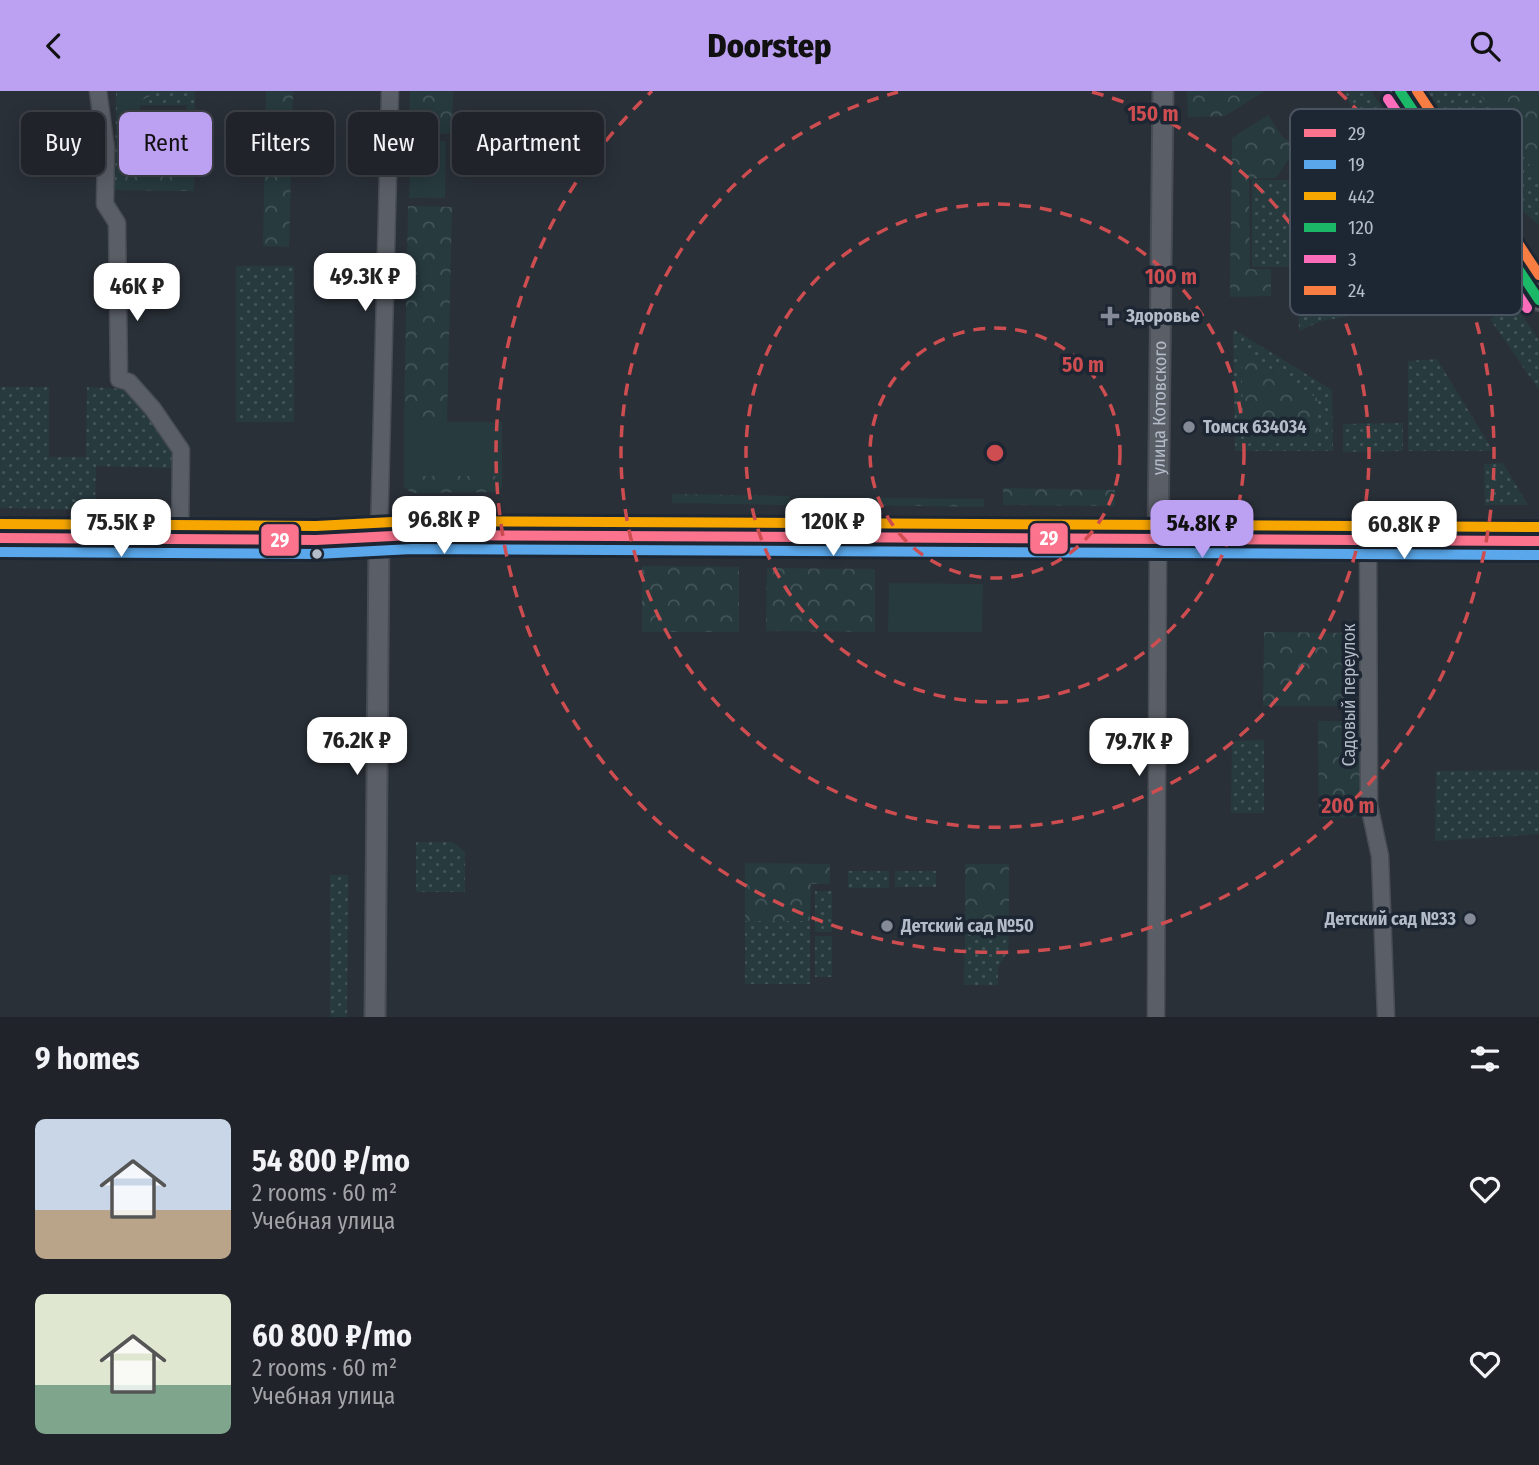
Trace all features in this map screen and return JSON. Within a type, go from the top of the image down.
[{"type":"main road","points":[[1400,91],[1412,109]]},
{"type":"main road","points":[[1522,274],[1539,300]]},
{"type":"main road","points":[[0,538],[324,540],[412,535],[1539,541]]},
{"type":"street","points":[[98,91],[106,148],[106,204],[117,223],[119,379],[130,383],[153,409],[181,450],[180,539]]},
{"type":"street","points":[[375,1017],[379,537],[390,91]]},
{"type":"street","name":"улица Котовского","points":[[1156,1017],[1163,91]]},
{"type":"street","name":"Садовый переулок","points":[[1368,540],[1369,805],[1380,856],[1386,1017]]},
{"type":"green space","points":[[116,91],[195,91],[195,112],[187,112],[187,105],[140,105],[140,112],[119,112],[119,175],[194,175],[194,191],[115,190]]},
{"type":"green space","points":[[126,91],[153,91],[152,95],[138,102],[134,112],[120,112],[120,101]]},
{"type":"green space","points":[[266,91],[293,91],[292,112],[266,112]]},
{"type":"green space","points":[[410,91],[453,91],[452,134],[438,134],[438,112],[410,112]]},
{"type":"green space","points":[[1187,91],[1263,92],[1225,116],[1188,117]]},
{"type":"green space","points":[[1342,91],[1371,91],[1383,109],[1354,109]]},
{"type":"green space","points":[[1427,91],[1539,91],[1539,225],[1522,211],[1522,109],[1439,109]]},
{"type":"green space","points":[[1478,91],[1539,91],[1539,179],[1522,154],[1522,109],[1490,109]]},
{"type":"green space","points":[[1268,115],[1284,139],[1290,140],[1290,157],[1276,178],[1249,179],[1250,269],[1271,269],[1271,296],[1230,297],[1232,138]]},
{"type":"green space","points":[[438,141],[446,141],[445,198],[409,198],[410,175],[438,175]]},
{"type":"green space","points":[[119,175],[194,175],[194,191],[115,190]]},
{"type":"green space","points":[[264,175],[291,175],[289,247],[263,246]]},
{"type":"green space","points":[[1252,180],[1290,180],[1290,267],[1252,267]]},
{"type":"green space","points":[[408,206],[452,207],[447,422],[404,422]]},
{"type":"green space","points":[[236,266],[294,266],[294,422],[236,422]]},
{"type":"green space","points":[[1299,315],[1357,315],[1321,321],[1299,331]]},
{"type":"green space","points":[[1496,315],[1522,315],[1539,340],[1539,390],[1490,319]]},
{"type":"green space","points":[[1233,329],[1332,390],[1333,451],[1235,451]]},
{"type":"green space","points":[[1241,350],[1317,398],[1319,442],[1244,441]]},
{"type":"green space","points":[[1437,359],[1493,451],[1408,451],[1408,361]]},
{"type":"green space","points":[[0,387],[49,387],[49,457],[86,457],[87,387],[126,389],[164,435],[174,468],[96,466],[95,510],[0,508]]},
{"type":"green space","points":[[404,422],[502,422],[502,476],[404,476]]},
{"type":"green space","points":[[1403,423],[1403,451],[1343,452],[1343,424]]},
{"type":"green space","points":[[1503,463],[1528,505],[1485,505],[1484,464]]},
{"type":"green space","points":[[404,476],[502,476],[502,487],[494,492],[412,493],[404,487]]},
{"type":"green space","points":[[1003,488],[1115,490],[1115,506],[1003,505]]},
{"type":"green space","points":[[672,494],[790,496],[790,505],[672,503]]},
{"type":"green space","points":[[799,497],[984,499],[984,507],[799,504]]},
{"type":"green space","points":[[642,566],[739,567],[739,632],[642,632]]},
{"type":"green space","points":[[767,568],[875,569],[875,632],[766,631]]},
{"type":"green space","points":[[889,583],[983,584],[982,632],[888,632]]},
{"type":"green space","points":[[1264,632],[1354,633],[1353,706],[1263,706]]},
{"type":"green space","points":[[1318,721],[1361,721],[1362,817],[1319,818]]},
{"type":"green space","points":[[1264,740],[1264,813],[1231,813],[1232,741]]},
{"type":"green space","points":[[1539,770],[1539,834],[1435,841],[1436,771]]},
{"type":"green space","points":[[416,842],[453,842],[465,852],[465,892],[416,892]]},
{"type":"green space","points":[[745,863],[830,864],[830,884],[811,884],[810,921],[745,921]]},
{"type":"green space","points":[[965,864],[1009,864],[1009,932],[965,931]]},
{"type":"green space","points":[[848,871],[889,871],[889,888],[848,888]]},
{"type":"green space","points":[[895,871],[936,871],[936,887],[895,887]]},
{"type":"green space","points":[[330,875],[348,875],[347,1017],[330,1017]]},
{"type":"green space","points":[[815,891],[832,891],[832,932],[815,932]]},
{"type":"green space","points":[[745,921],[810,921],[810,984],[745,984]]},
{"type":"green space","points":[[965,931],[1009,932],[1008,951],[998,967],[998,985],[964,985]]},
{"type":"green space","points":[[815,936],[832,936],[832,977],[815,977]]},
{"type":"transit line","name":"120","points":[[1400,91],[1412,109]]},
{"type":"transit line","name":"24","points":[[1417,91],[1429,109]]},
{"type":"transit line","name":"3","points":[[1388,99],[1395,109]]},
{"type":"transit line","name":"24","points":[[1522,249],[1539,275]]},
{"type":"transit line","name":"120","points":[[1522,274],[1539,300]]},
{"type":"transit line","name":"3","points":[[1522,300],[1527,308]]},
{"type":"transit line","name":"442","points":[[0,524],[316,526],[412,521],[1539,527]]},
{"type":"transit line","name":"29","points":[[0,538],[316,540],[412,535],[1539,541]]},
{"type":"transit line","name":"19","points":[[0,552],[316,554],[412,549],[1539,555]]},
{"type":"place","name":"Здоровье","points":[[1110,316]]},
{"type":"place","name":"Томск 634034","points":[[1189,427]]},
{"type":"place","name":"Детский сад №33","points":[[1470,919]]},
{"type":"place","name":"Детский сад №50","points":[[887,926]]}]
